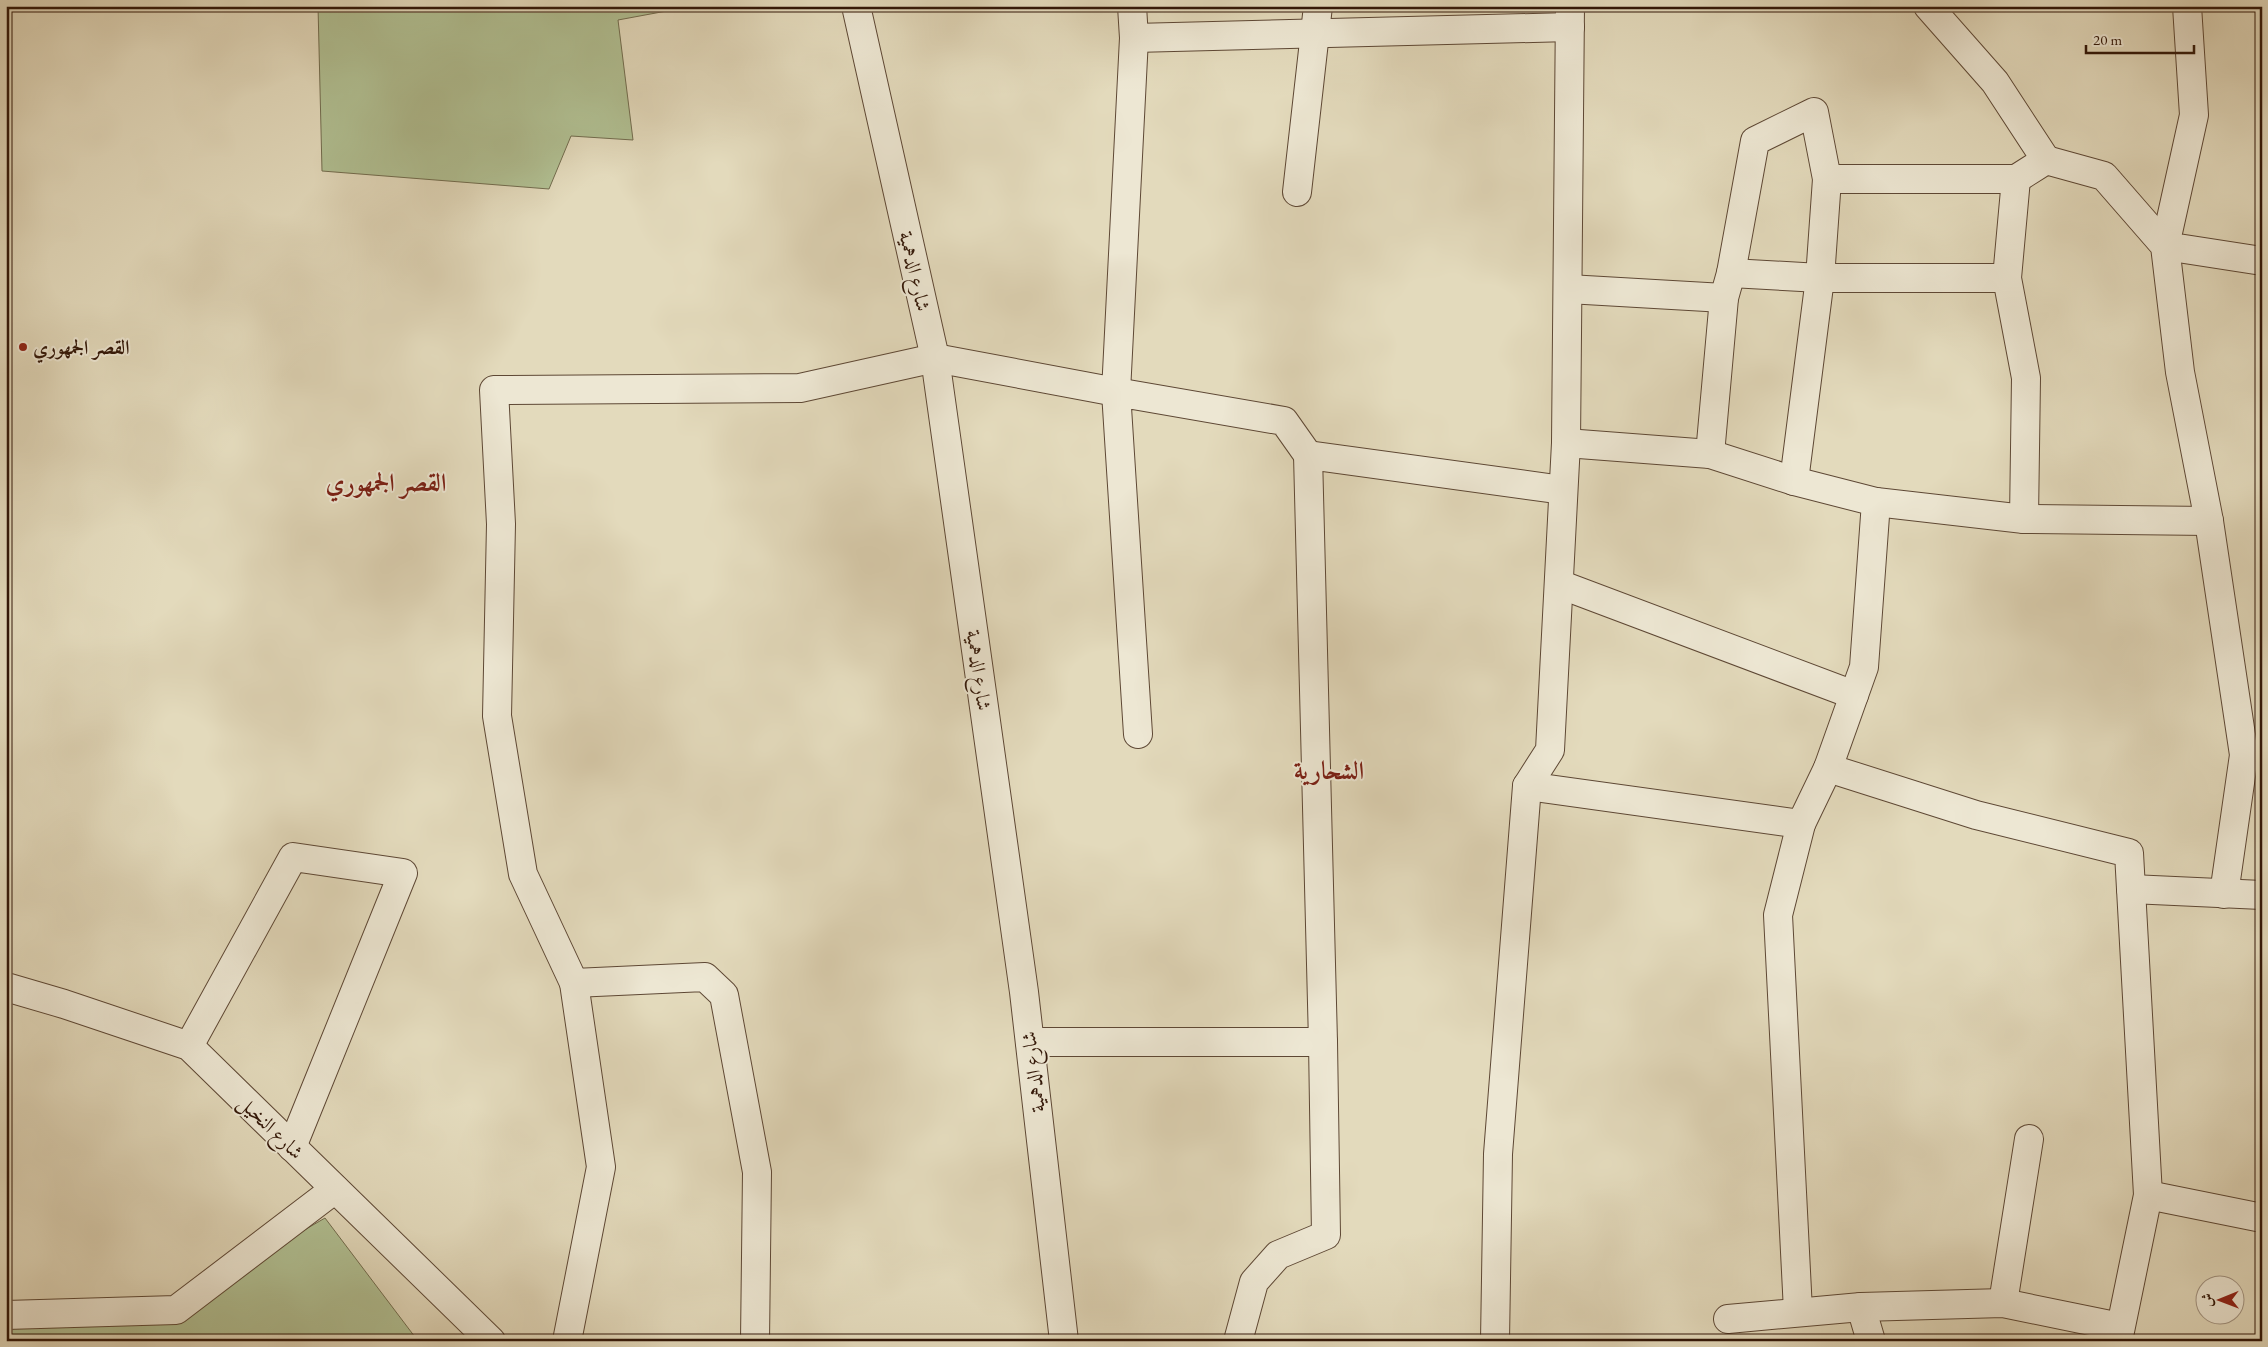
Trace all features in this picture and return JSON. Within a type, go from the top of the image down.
[{"type":"street","name":"شارع الدهمية","points":[[856,6],[935,358],[1030,1042],[1064,1341]]},
{"type":"street","points":[[1132,6],[1134,38],[1116,392],[1138,734]]},
{"type":"street","points":[[1297,192],[1318,6]]},
{"type":"street","points":[[1928,6],[1995,82],[2046,160],[2104,176],[2165,246],[2262,261]]},
{"type":"street","points":[[2186,6],[2194,115],[2165,246],[2180,372],[2209,521],[2244,756],[2224,894]]},
{"type":"street","points":[[1134,38],[1315,34],[1570,17],[1566,443],[1550,750],[1527,786],[1498,1154],[1495,1341]]},
{"type":"street","points":[[1710,454],[1728,285],[1755,142],[1814,112],[1827,179],[1820,278],[1794,481]]},
{"type":"street","points":[[1827,179],[2016,179],[2046,160]]},
{"type":"street","points":[[2016,179],[2007,278],[2026,378],[2024,519]]},
{"type":"street","points":[[1568,289],[1728,285],[1820,278],[2007,278]]},
{"type":"street","points":[[567,1341],[601,1167],[574,983],[523,874],[497,716],[501,524],[494,390],[800,388],[935,358],[1284,421],[1308,455],[1324,1042],[1326,1235],[1278,1255],[1254,1282],[1238,1341]]},
{"type":"street","points":[[1566,443],[1710,454],[1794,481],[1876,502],[2024,519],[2209,521]]},
{"type":"street","points":[[1308,455],[1564,490]]},
{"type":"street","points":[[1798,1311],[1778,915],[1801,824],[1828,768],[1864,667],[1876,502]]},
{"type":"street","points":[[1558,584],[1854,695]]},
{"type":"street","points":[[1728,1319],[1798,1311],[1861,1307],[2003,1303],[2119,1334],[2148,1195],[2129,853],[1976,815],[1828,768]]},
{"type":"street","points":[[1527,786],[1801,824]]},
{"type":"street","points":[[189,1046],[293,857],[402,873],[292,1147]]},
{"type":"street","points":[[2131,889],[2262,895]]},
{"type":"street","points":[[574,983],[705,977],[724,995],[757,1172],[755,1341]]},
{"type":"street","name":"شارع النخيل","points":[[6,987],[64,1004],[189,1046],[491,1341]]},
{"type":"street","points":[[1030,1042],[1324,1042]]},
{"type":"street","points":[[2003,1303],[2029,1140]]},
{"type":"street","points":[[6,1316],[176,1310],[335,1189]]},
{"type":"street","points":[[2148,1195],[2262,1218]]},
{"type":"street","points":[[1861,1307],[1871,1341]]},
{"type":"green space","points":[[318,6],[671,6],[672,10],[618,20],[633,140],[571,136],[549,189],[322,171]]},
{"type":"green space","points":[[325,1218],[418,1341],[6,1341],[6,1309],[168,1309]]},
{"type":"place","name":"القصر الجمهوري","points":[[23,347]]},
{"type":"district","name":"القصر الجمهوري","points":[[386,482]]},
{"type":"district","name":"الشحارية","points":[[1329,770]]}]
